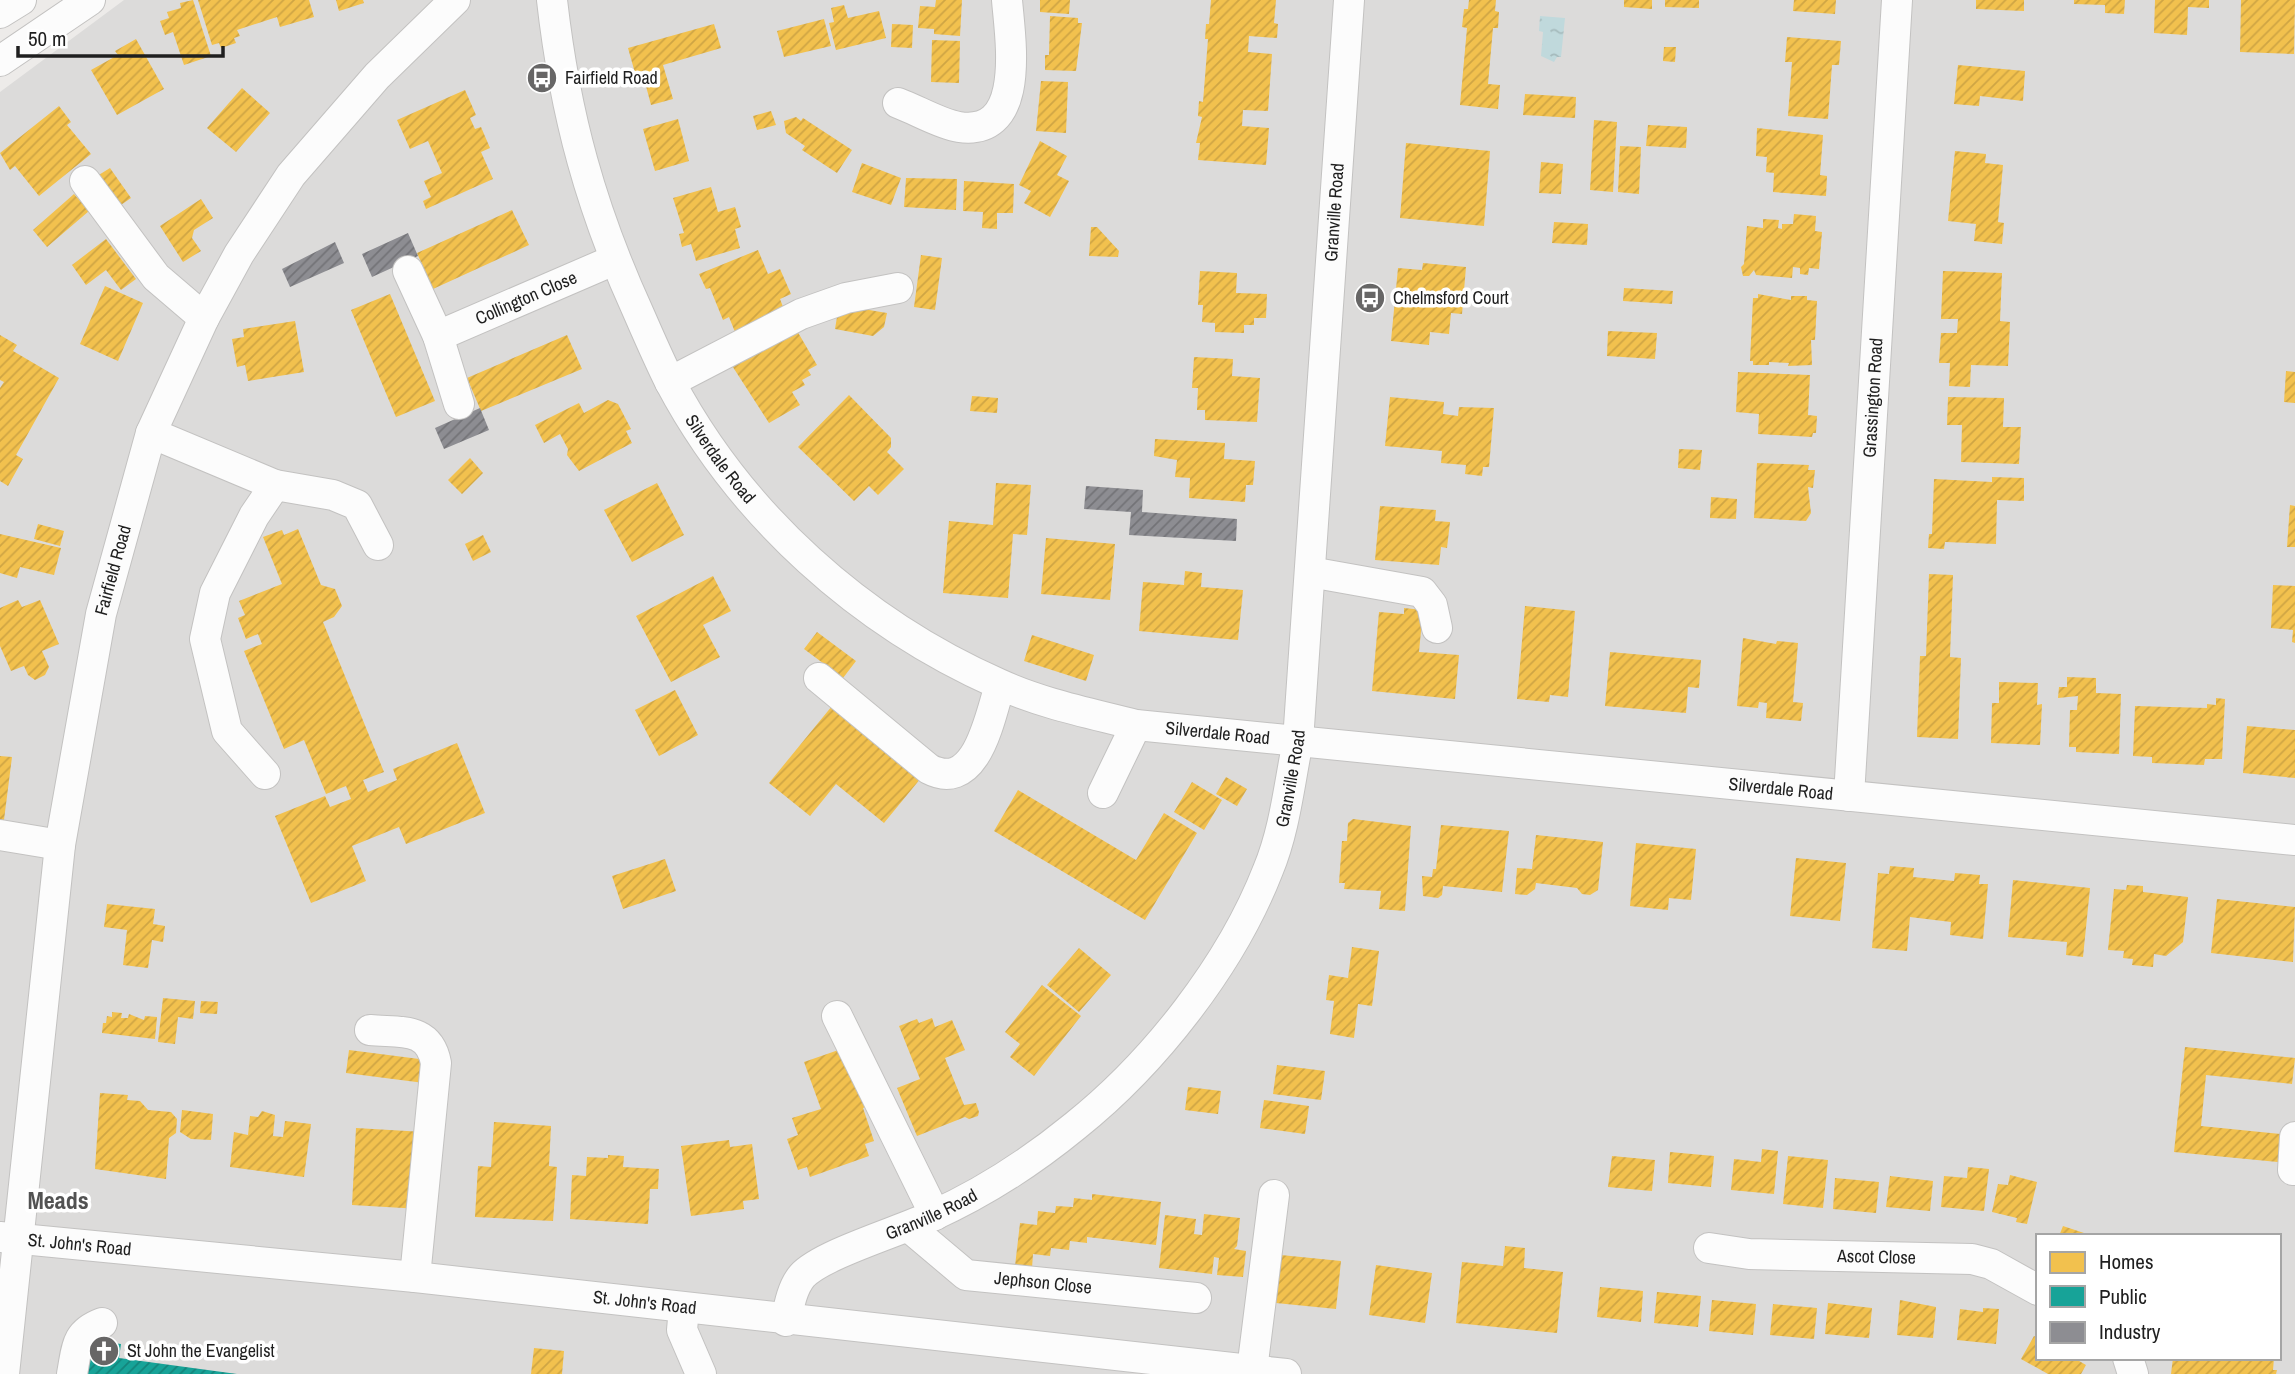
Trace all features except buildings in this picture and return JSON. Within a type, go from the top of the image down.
[{"type":"street","points":[[0,13],[21,0]]},
{"type":"street","points":[[0,61],[90,0]]},
{"type":"street","name":"Fairfield Road","points":[[4,1374],[9,1238],[60,845],[101,614],[150,433],[204,318],[239,254],[291,175],[377,76],[455,0]]},
{"type":"street","name":"Silverdale Road","points":[[552,0],[561,74],[583,172],[614,260],[670,382],[710,446],[747,496],[783,536],[878,616],[1000,685],[1064,707],[1136,724],[2295,840]]},
{"type":"street","points":[[898,103],[958,127],[976,127],[992,118],[1010,90],[1013,67],[1007,0]]},
{"type":"street","name":"Granville Road","points":[[786,1321],[791,1297],[802,1276],[826,1261],[922,1221],[1015,1171],[1077,1125],[1141,1064],[1206,985],[1243,928],[1269,869],[1285,817],[1298,741],[1349,0]]},
{"type":"street","name":"Grassington Road","points":[[1849,796],[1897,0]]},
{"type":"street","points":[[85,181],[156,277],[204,318]]},
{"type":"street","name":"Collington Close","points":[[438,335],[614,260]]},
{"type":"street","points":[[408,271],[438,335],[458,404]]},
{"type":"street","points":[[670,382],[801,314],[846,298],[898,288]]},
{"type":"street","points":[[150,433],[275,485],[333,495],[357,505],[378,545]]},
{"type":"street","points":[[265,774],[227,731],[205,639],[215,593],[254,516],[275,485]]},
{"type":"street","points":[[1310,572],[1422,592],[1432,605],[1437,628]]},
{"type":"street","points":[[820,678],[929,769],[947,775],[963,770],[977,753],[1000,685]]},
{"type":"street","points":[[1102,793],[1136,724]]},
{"type":"street","points":[[0,835],[60,845]]},
{"type":"street","points":[[837,1016],[922,1221]]},
{"type":"street","points":[[370,1030],[416,1034],[425,1038],[433,1048],[436,1063],[415,1277]]},
{"type":"street","points":[[2293,1170],[2295,1137]]},
{"type":"street","points":[[1232,1371],[1274,1195]]},
{"type":"street","name":"Jephson Close","points":[[922,1221],[966,1275],[1196,1297]]},
{"type":"street","name":"St. John's Road","points":[[9,1238],[415,1277],[1232,1371],[1286,1374]]},
{"type":"street","name":"Ascot Close","points":[[1709,1248],[1749,1254],[1972,1259],[1991,1264],[2036,1289]]},
{"type":"street","points":[[684,1308],[682,1330],[701,1374]]},
{"type":"street","points":[[72,1374],[78,1342],[86,1329],[102,1323]]},
{"type":"shaded area","points":[[124,0],[2295,0],[2295,1374],[0,1374],[0,92]]},
{"type":"water","points":[[1540,16],[1565,18],[1561,57],[1557,57],[1554,62],[1541,56],[1543,32],[1539,31]]},
{"type":"place","name":"Fairfield Road","points":[[542,78]]},
{"type":"place","name":"Chelmsford Court","points":[[1370,298]]},
{"type":"place","name":"St John the Evangelist","points":[[104,1351]]},
{"type":"district","name":"Meads","points":[[58,1201]]}]
